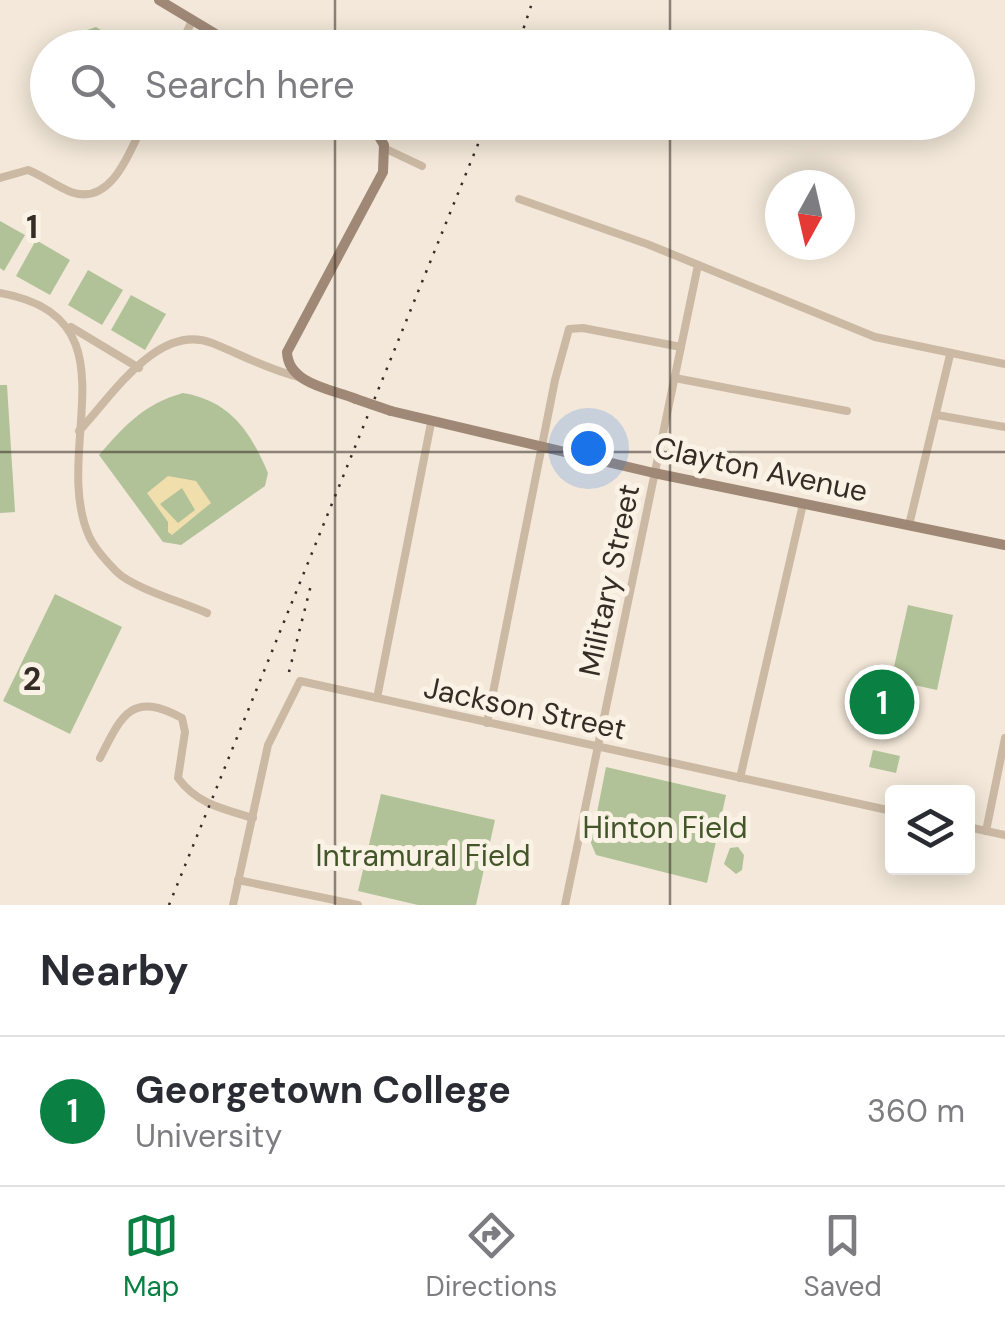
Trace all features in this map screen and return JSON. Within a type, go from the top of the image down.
[{"type":"street","points":[[160,0],[208,30]]},
{"type":"street","points":[[188,30],[192,20]]},
{"type":"street","points":[[0,178],[28,170],[70,191],[93,192],[117,176],[135,140]]},
{"type":"street","points":[[380,140],[384,148],[422,166]]},
{"type":"street","name":"Clayton Avenue","points":[[384,148],[380,180],[295,334],[287,361],[300,377],[430,423],[1005,545]]},
{"type":"street","points":[[520,200],[698,265],[875,337],[1005,364]]},
{"type":"street","name":"Military Street","points":[[565,905],[698,265]]},
{"type":"street","points":[[0,293],[38,307],[139,368]]},
{"type":"street","points":[[71,327],[84,366],[78,431],[90,536],[120,576],[208,613]]},
{"type":"street","points":[[487,723],[555,380],[572,328],[682,347]]},
{"type":"street","points":[[78,431],[139,368],[172,341],[192,338],[300,377]]},
{"type":"street","points":[[909,525],[950,355]]},
{"type":"street","points":[[675,378],[847,410]]},
{"type":"street","points":[[937,415],[1005,426]]},
{"type":"street","points":[[376,698],[430,423]]},
{"type":"street","points":[[740,778],[803,504]]},
{"type":"street","name":"Jackson Street","points":[[252,818],[268,744],[300,681],[885,809]]},
{"type":"street","points":[[100,758],[127,714],[142,704],[154,704],[182,718],[178,778],[208,805],[252,818],[233,905]]},
{"type":"street","points":[[986,831],[1005,738]]},
{"type":"street","points":[[975,829],[1005,835]]},
{"type":"street","points":[[238,880],[358,905]]},
{"type":"street","points":[[288,905],[291,891]]},
{"type":"green space","points":[[0,221],[25,235],[4,271],[0,268]]},
{"type":"green space","points":[[36,240],[70,260],[50,295],[16,276]]},
{"type":"green space","points":[[88,270],[123,290],[102,325],[68,305]]},
{"type":"green space","points":[[131,295],[166,314],[145,350],[111,330]]},
{"type":"green space","points":[[0,385],[7,385],[15,512],[0,513]]},
{"type":"green space","points":[[183,393],[214,403],[236,420],[254,444],[268,473],[265,486],[181,545],[163,542],[99,455],[136,417]]},
{"type":"green space","points":[[55,594],[122,627],[70,734],[3,701]]},
{"type":"green space","points":[[908,605],[953,615],[937,690],[891,680]]},
{"type":"green space","points":[[873,750],[900,756],[896,773],[869,767]]},
{"type":"green space","name":"Hinton Field","points":[[606,767],[726,795],[707,883],[596,855],[591,843]]},
{"type":"green space","name":"Intramural Field","points":[[381,794],[495,820],[476,905],[418,905],[358,891]]},
{"type":"green space","points":[[738,847],[744,855],[742,870],[736,874],[724,864],[730,848]]},
{"type":"sand","points":[[168,476],[196,481],[211,503],[172,535],[168,522],[147,493]],"holes":[[[182,488],[195,510],[178,523],[160,504]]]},
{"type":"railway","points":[[523,30],[533,0]]},
{"type":"railway","points":[[169,905],[480,140]]},
{"type":"railway","points":[[289,672],[311,585]]},
{"type":"place","name":"Georgetown College","points":[[882,702]]}]
